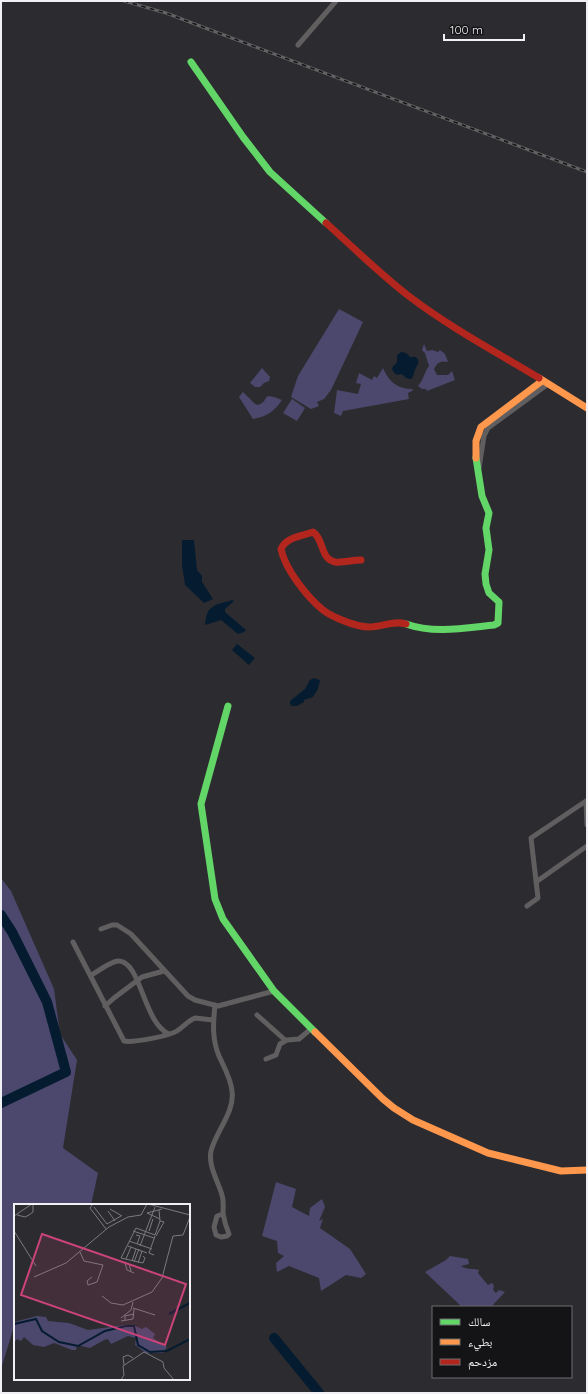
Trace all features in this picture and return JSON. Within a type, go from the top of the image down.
[{"type":"street","points":[[298,45],[336,1]]},
{"type":"street","points":[[191,62],[222,105],[243,138],[273,175],[377,269],[410,297],[458,330],[489,347],[587,408]]},
{"type":"street","points":[[361,560],[336,562],[329,560],[326,556],[319,536],[313,532],[288,540],[283,544],[282,548],[282,554],[289,569],[300,586],[323,610],[339,619],[369,627],[388,623],[402,623],[416,628],[437,630],[494,625],[498,623],[499,602],[487,589],[485,578],[489,554],[486,529],[489,515],[482,496],[478,471],[480,428],[545,383]]},
{"type":"street","points":[[228,706],[201,804],[215,899],[223,919],[274,991],[383,1099],[413,1120],[488,1153],[561,1171],[587,1170]]},
{"type":"street","points":[[527,906],[538,898],[531,838],[586,801],[587,825]]},
{"type":"street","points":[[536,882],[587,846]]},
{"type":"street","points":[[101,929],[112,925],[120,926],[135,937],[164,971],[191,998],[215,1006],[274,991]]},
{"type":"street","points":[[73,942],[124,1041],[131,1042],[169,1034],[177,1031],[194,1018],[213,1020]]},
{"type":"street","points":[[91,975],[111,964],[120,961],[129,967],[138,979],[154,1020],[160,1029],[169,1034]]},
{"type":"street","points":[[105,1006],[138,979],[149,974],[164,971]]},
{"type":"street","points":[[215,1006],[213,1035],[232,1090],[229,1111],[213,1145],[211,1154],[215,1178],[222,1197],[223,1214]]},
{"type":"street","points":[[257,1015],[285,1040],[287,1040]]},
{"type":"street","points":[[266,1059],[276,1055],[280,1044],[287,1040],[299,1039],[312,1028]]},
{"type":"shaded area","points":[[339,309],[363,322],[331,390],[324,399],[317,402],[319,406],[311,409],[291,397],[298,376]]},
{"type":"shaded area","points":[[424,344],[427,351],[432,350],[438,352],[440,350],[445,354],[448,362],[439,362],[436,365],[434,369],[437,375],[448,375],[452,371],[455,380],[427,391],[426,389],[422,389],[418,386],[429,366],[425,353],[422,350]]},
{"type":"shaded area","points":[[262,368],[270,377],[269,381],[260,387],[255,387],[250,383]]},
{"type":"shaded area","points":[[383,368],[394,384],[402,388],[413,389],[408,393],[409,399],[343,411],[341,416],[334,413],[337,390],[358,394],[361,384],[356,383],[359,373],[372,380],[374,376],[377,378]]},
{"type":"shaded area","points":[[243,392],[255,404],[258,405],[270,396],[282,400],[270,413],[253,419],[239,397]]},
{"type":"shaded area","points":[[292,399],[305,408],[297,421],[283,413]]},
{"type":"shaded area","points":[[1,878],[11,891],[54,989],[60,1034],[77,1060],[63,1148],[98,1173],[91,1204],[14,1204],[14,1326],[1,1369]]},
{"type":"shaded area","points":[[276,1182],[296,1189],[292,1207],[309,1216],[310,1208],[322,1199],[325,1207],[319,1221],[323,1219],[320,1228],[350,1249],[366,1274],[361,1278],[346,1275],[321,1291],[319,1278],[289,1266],[277,1272],[276,1263],[284,1256],[278,1253],[277,1241],[262,1236]]},
{"type":"shaded area","points":[[450,1256],[468,1259],[469,1264],[461,1266],[479,1270],[478,1273],[488,1285],[492,1283],[494,1286],[493,1290],[496,1293],[499,1290],[505,1292],[492,1306],[461,1306],[425,1272],[446,1260]]},
{"type":"water","points":[[401,352],[406,353],[410,357],[416,357],[418,361],[411,379],[406,378],[402,374],[398,375],[393,372],[392,368],[397,362],[397,355]]},
{"type":"water","points":[[182,540],[194,540],[197,570],[202,576],[202,582],[213,599],[204,603],[185,585],[182,565]]},
{"type":"water","points":[[232,600],[234,601],[225,609],[225,612],[246,630],[244,632],[238,634],[221,620],[205,625],[207,613],[212,607]]},
{"type":"water","points":[[237,644],[255,658],[249,665],[232,650]]},
{"type":"water","points":[[314,678],[320,680],[318,689],[313,697],[304,700],[304,702],[297,706],[292,706],[290,701],[305,689],[310,680]]},
{"type":"waterway","points":[[1,915],[12,932],[47,1002],[66,1072],[1,1103]]},
{"type":"waterway","points":[[274,1338],[319,1393]]},
{"type":"railway","points":[[124,1],[166,13],[587,172]]},
{"type":"traffic: fast","points":[[191,62],[243,137],[270,172],[326,223]]},
{"type":"traffic: fast","points":[[406,624],[439,630],[472,628],[494,625],[498,623],[499,602],[489,593],[486,584],[485,574],[489,550],[486,528],[489,513],[482,496],[476,458]]},
{"type":"traffic: fast","points":[[228,706],[201,804],[215,899],[223,919],[274,991],[315,1032]]},
{"type":"traffic: slow","points":[[539,378],[587,408]]},
{"type":"traffic: slow","points":[[476,458],[476,441],[481,427],[542,381]]},
{"type":"traffic: slow","points":[[315,1032],[383,1099],[413,1120],[488,1153],[561,1171],[587,1170]]},
{"type":"traffic: jam","points":[[326,223],[399,289],[457,329],[539,378]]},
{"type":"traffic: jam","points":[[361,560],[338,562],[330,560],[324,553],[319,539],[313,532],[290,539],[281,549],[283,557],[292,574],[310,598],[327,613],[344,621],[364,627],[374,627],[392,623],[406,624]]}]
